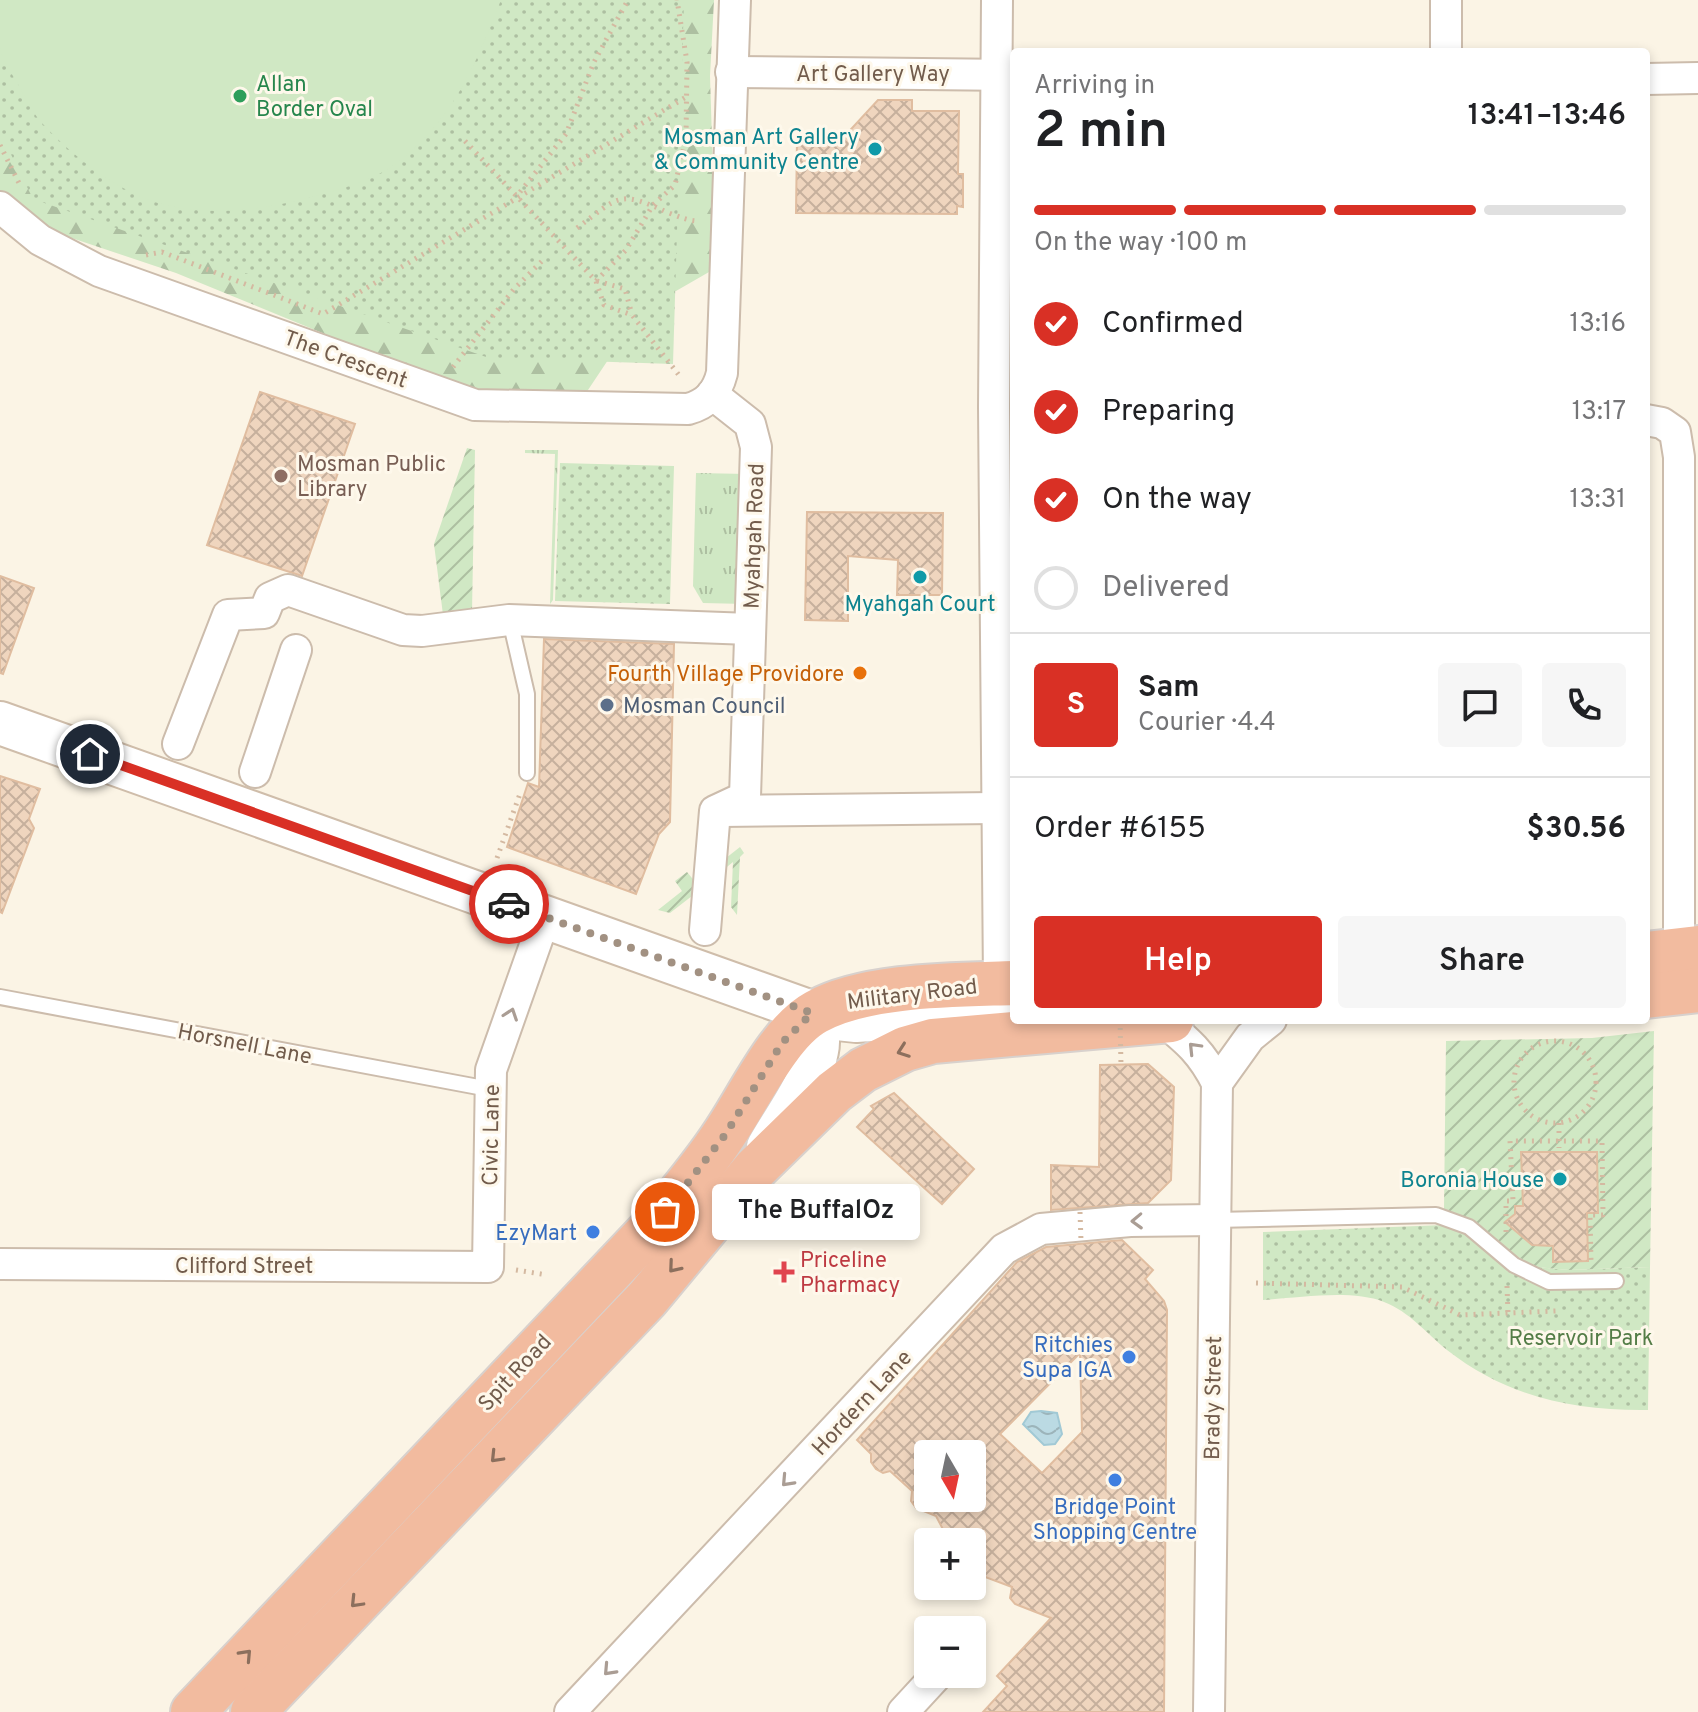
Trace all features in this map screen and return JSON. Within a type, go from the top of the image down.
[{"type":"highway","points":[[1650,996],[1698,990]]},
{"type":"highway","name":"Military Road","points":[[812,1013],[838,1001],[876,993],[1009,994]]},
{"type":"highway","name":"Spit Road","points":[[193,1712],[650,1230],[725,1135],[782,1043],[812,1013]]},
{"type":"highway","name":"Spit Road","points":[[253,1712],[647,1299],[755,1169],[834,1092],[863,1070],[905,1049],[933,1041],[1048,1024]]},
{"type":"main road","points":[[0,723],[812,1013],[818,1033],[818,1049],[811,1072],[755,1169]]},
{"type":"street","points":[[699,388],[722,373],[735,0]]},
{"type":"street","points":[[997,0],[1006,75],[994,392],[996,808],[1009,994]]},
{"type":"street","points":[[1446,0],[1446,48]]},
{"type":"street","name":"Art Gallery Way","points":[[731,72],[1006,75]]},
{"type":"street","points":[[1650,79],[1698,78]]},
{"type":"street","name":"The Crescent","points":[[8,210],[40,240],[99,271],[475,405],[688,409],[703,405],[699,388]]},
{"type":"street","name":"Myahgah Road","points":[[699,388],[750,424],[756,447],[745,797],[715,811]]},
{"type":"street","points":[[1650,421],[1662,423],[1675,432],[1679,457],[1674,951]]},
{"type":"street","points":[[178,744],[228,615],[264,613],[270,598],[288,590],[403,630],[422,631],[516,617],[750,629]]},
{"type":"street","points":[[255,772],[296,650]]},
{"type":"street","points":[[705,930],[715,811],[996,808]]},
{"type":"street","name":"Civic Lane","points":[[488,1267],[491,1070],[545,917]]},
{"type":"street","points":[[1167,1024],[1192,1044],[1217,1083],[1250,1037],[1266,1024]]},
{"type":"street","name":"Brady Street","points":[[1209,1712],[1217,1083]]},
{"type":"street","name":"Hordern Lane","points":[[570,1712],[1004,1249],[1041,1229],[1130,1221],[1215,1220]]},
{"type":"street","name":"Clifford Street","points":[[0,1264],[488,1267]]},
{"type":"street","points":[[903,1712],[925,1688]]},
{"type":"lane","points":[[516,617],[527,694],[527,773]]},
{"type":"lane","name":"Horsnell Lane","points":[[0,997],[489,1089]]},
{"type":"lane","points":[[1215,1220],[1436,1215],[1469,1227],[1506,1258],[1549,1282],[1616,1281]]},
{"type":"path","points":[[517,196],[566,134],[594,62],[628,0]]},
{"type":"path","points":[[596,281],[626,250],[653,205],[675,185],[686,138],[687,62],[677,0]]},
{"type":"path","points":[[132,259],[162,252],[323,314],[686,97]]},
{"type":"path","points":[[465,141],[596,281],[604,305],[632,315]]},
{"type":"path","points":[[0,145],[8,210]]},
{"type":"path","points":[[577,228],[612,202],[629,196],[689,221],[725,221]]},
{"type":"path","points":[[435,391],[514,289],[545,258]]},
{"type":"path","points":[[596,281],[625,289],[632,315],[699,388]]},
{"type":"path","points":[[497,858],[527,773]]},
{"type":"path","points":[[1120,1024],[1121,1065]]},
{"type":"path","points":[[1555,1032],[1555,1041]]},
{"type":"path","points":[[1544,1042],[1572,1044],[1592,1062],[1596,1076],[1591,1103],[1583,1113],[1559,1123],[1545,1122],[1533,1116],[1523,1107],[1514,1083],[1516,1070],[1531,1048],[1544,1042]]},
{"type":"path","points":[[1559,1123],[1559,1145]]},
{"type":"path","points":[[1508,1313],[1506,1201],[1513,1201],[1510,1141],[1559,1145],[1602,1141],[1603,1215],[1590,1215],[1591,1264],[1581,1265],[1581,1281]]},
{"type":"path","points":[[1080,1212],[1081,1241]]},
{"type":"path","points":[[1256,1283],[1402,1287],[1460,1315],[1556,1311]]},
{"type":"green space","points":[[0,0],[684,0],[673,364],[489,358],[33,199],[0,132]]},
{"type":"green space","name":"Allan Border Oval","points":[[0,0],[501,0],[460,91],[432,130],[394,165],[367,179],[316,196],[279,205],[222,211],[185,209],[149,200],[98,172],[54,135],[34,113],[3,57],[0,48]]},
{"type":"green space","points":[[628,0],[714,0],[710,76],[716,268],[676,291],[634,276]]},
{"type":"green space","points":[[0,91],[610,357],[582,399],[488,395],[437,380],[176,273],[0,214]]},
{"type":"green space","points":[[467,448],[475,450],[472,612],[443,615],[434,544]]},
{"type":"green space","points":[[525,450],[558,450],[553,600],[550,604],[555,454],[525,453]]},
{"type":"green space","points":[[560,463],[674,466],[670,604],[555,601]]},
{"type":"green space","points":[[696,473],[748,474],[745,604],[703,603],[693,586]]},
{"type":"green space","points":[[740,847],[744,853],[740,857],[737,915],[731,907],[733,862],[717,875],[712,869]]},
{"type":"green space","points":[[687,872],[701,889],[670,913],[658,910],[682,891],[675,881]]},
{"type":"green space","points":[[1654,1031],[1650,1267],[1569,1270],[1536,1267],[1515,1255],[1474,1220],[1444,1209],[1446,1041],[1592,1038]]},
{"type":"green space","name":"Reservoir Park","points":[[1444,1209],[1474,1220],[1515,1255],[1536,1267],[1569,1270],[1650,1267],[1648,1410],[1594,1408],[1517,1390],[1470,1366],[1402,1311],[1371,1298],[1324,1295],[1263,1300],[1263,1232],[1444,1225]]},
{"type":"water","points":[[1031,1412],[1057,1413],[1062,1434],[1055,1444],[1044,1445],[1023,1424]]},
{"type":"building","name":"Mosman Art Gallery & Community Centre","points":[[878,100],[912,100],[912,111],[959,111],[958,174],[963,174],[963,207],[957,206],[957,214],[796,213],[797,139],[842,139]]},
{"type":"building","points":[[260,392],[355,424],[302,576],[207,545]]},
{"type":"building","name":"Myahgah Court","points":[[807,512],[943,513],[942,595],[897,595],[898,560],[848,556],[848,621],[805,620]]},
{"type":"building","points":[[0,576],[34,588],[3,674],[0,673]]},
{"type":"building","name":"Mosman Council","points":[[544,639],[674,644],[670,822],[659,834],[636,894],[507,847],[528,783],[539,787]]},
{"type":"building","points":[[0,776],[40,789],[29,819],[34,828],[2,913],[0,912]]},
{"type":"building","points":[[1148,1064],[1174,1087],[1171,1180],[1148,1203],[1051,1210],[1051,1165],[1099,1167],[1100,1065]]},
{"type":"building","points":[[894,1093],[974,1169],[942,1204],[857,1127],[874,1109],[871,1106]]},
{"type":"building","name":"Boronia House","points":[[1521,1152],[1597,1152],[1598,1213],[1587,1213],[1588,1261],[1553,1262],[1553,1246],[1532,1245],[1505,1222],[1515,1214],[1515,1206],[1523,1206]]},
{"type":"building","name":"Bridge Point Shopping Centre","points":[[1122,1240],[1153,1270],[1145,1279],[1164,1301],[1167,1310],[1164,1712],[983,1712],[1007,1686],[997,1676],[1051,1618],[1015,1604],[1010,1598],[1012,1587],[986,1577],[986,1528],[942,1528],[936,1516],[926,1512],[986,1512],[986,1440],[914,1440],[914,1505],[912,1491],[890,1471],[883,1473],[876,1469],[871,1462],[871,1454],[857,1440],[1017,1262],[1046,1247]],"holes":[[[1080,1353],[1082,1432],[1042,1473],[1000,1434]]]},
{"type":"way so far","points":[[509,904],[812,1013],[773,1055],[725,1135],[665,1212]]},
{"type":"place","name":"Allan Border Oval","points":[[240,96]]},
{"type":"place","name":"Mosman Art Gallery & Community Centre","points":[[875,149]]},
{"type":"place","name":"Mosman Public Library","points":[[281,476]]},
{"type":"place","name":"Myahgah Court","points":[[920,577]]},
{"type":"place","name":"Fourth Village Providore","points":[[860,673]]},
{"type":"place","name":"Mosman Council","points":[[607,705]]},
{"type":"place","name":"Boronia House","points":[[1560,1179]]},
{"type":"place","name":"The BuffalOz","points":[[665,1212]]},
{"type":"place","name":"EzyMart","points":[[593,1232]]},
{"type":"place","name":"Priceline Pharmacy","points":[[784,1272]]},
{"type":"place","name":"Ritchies Supa IGA","points":[[1129,1357]]},
{"type":"place","name":"Bridge Point Shopping Centre","points":[[1115,1480]]},
{"type":"route","points":[[90,754],[509,904]]}]
